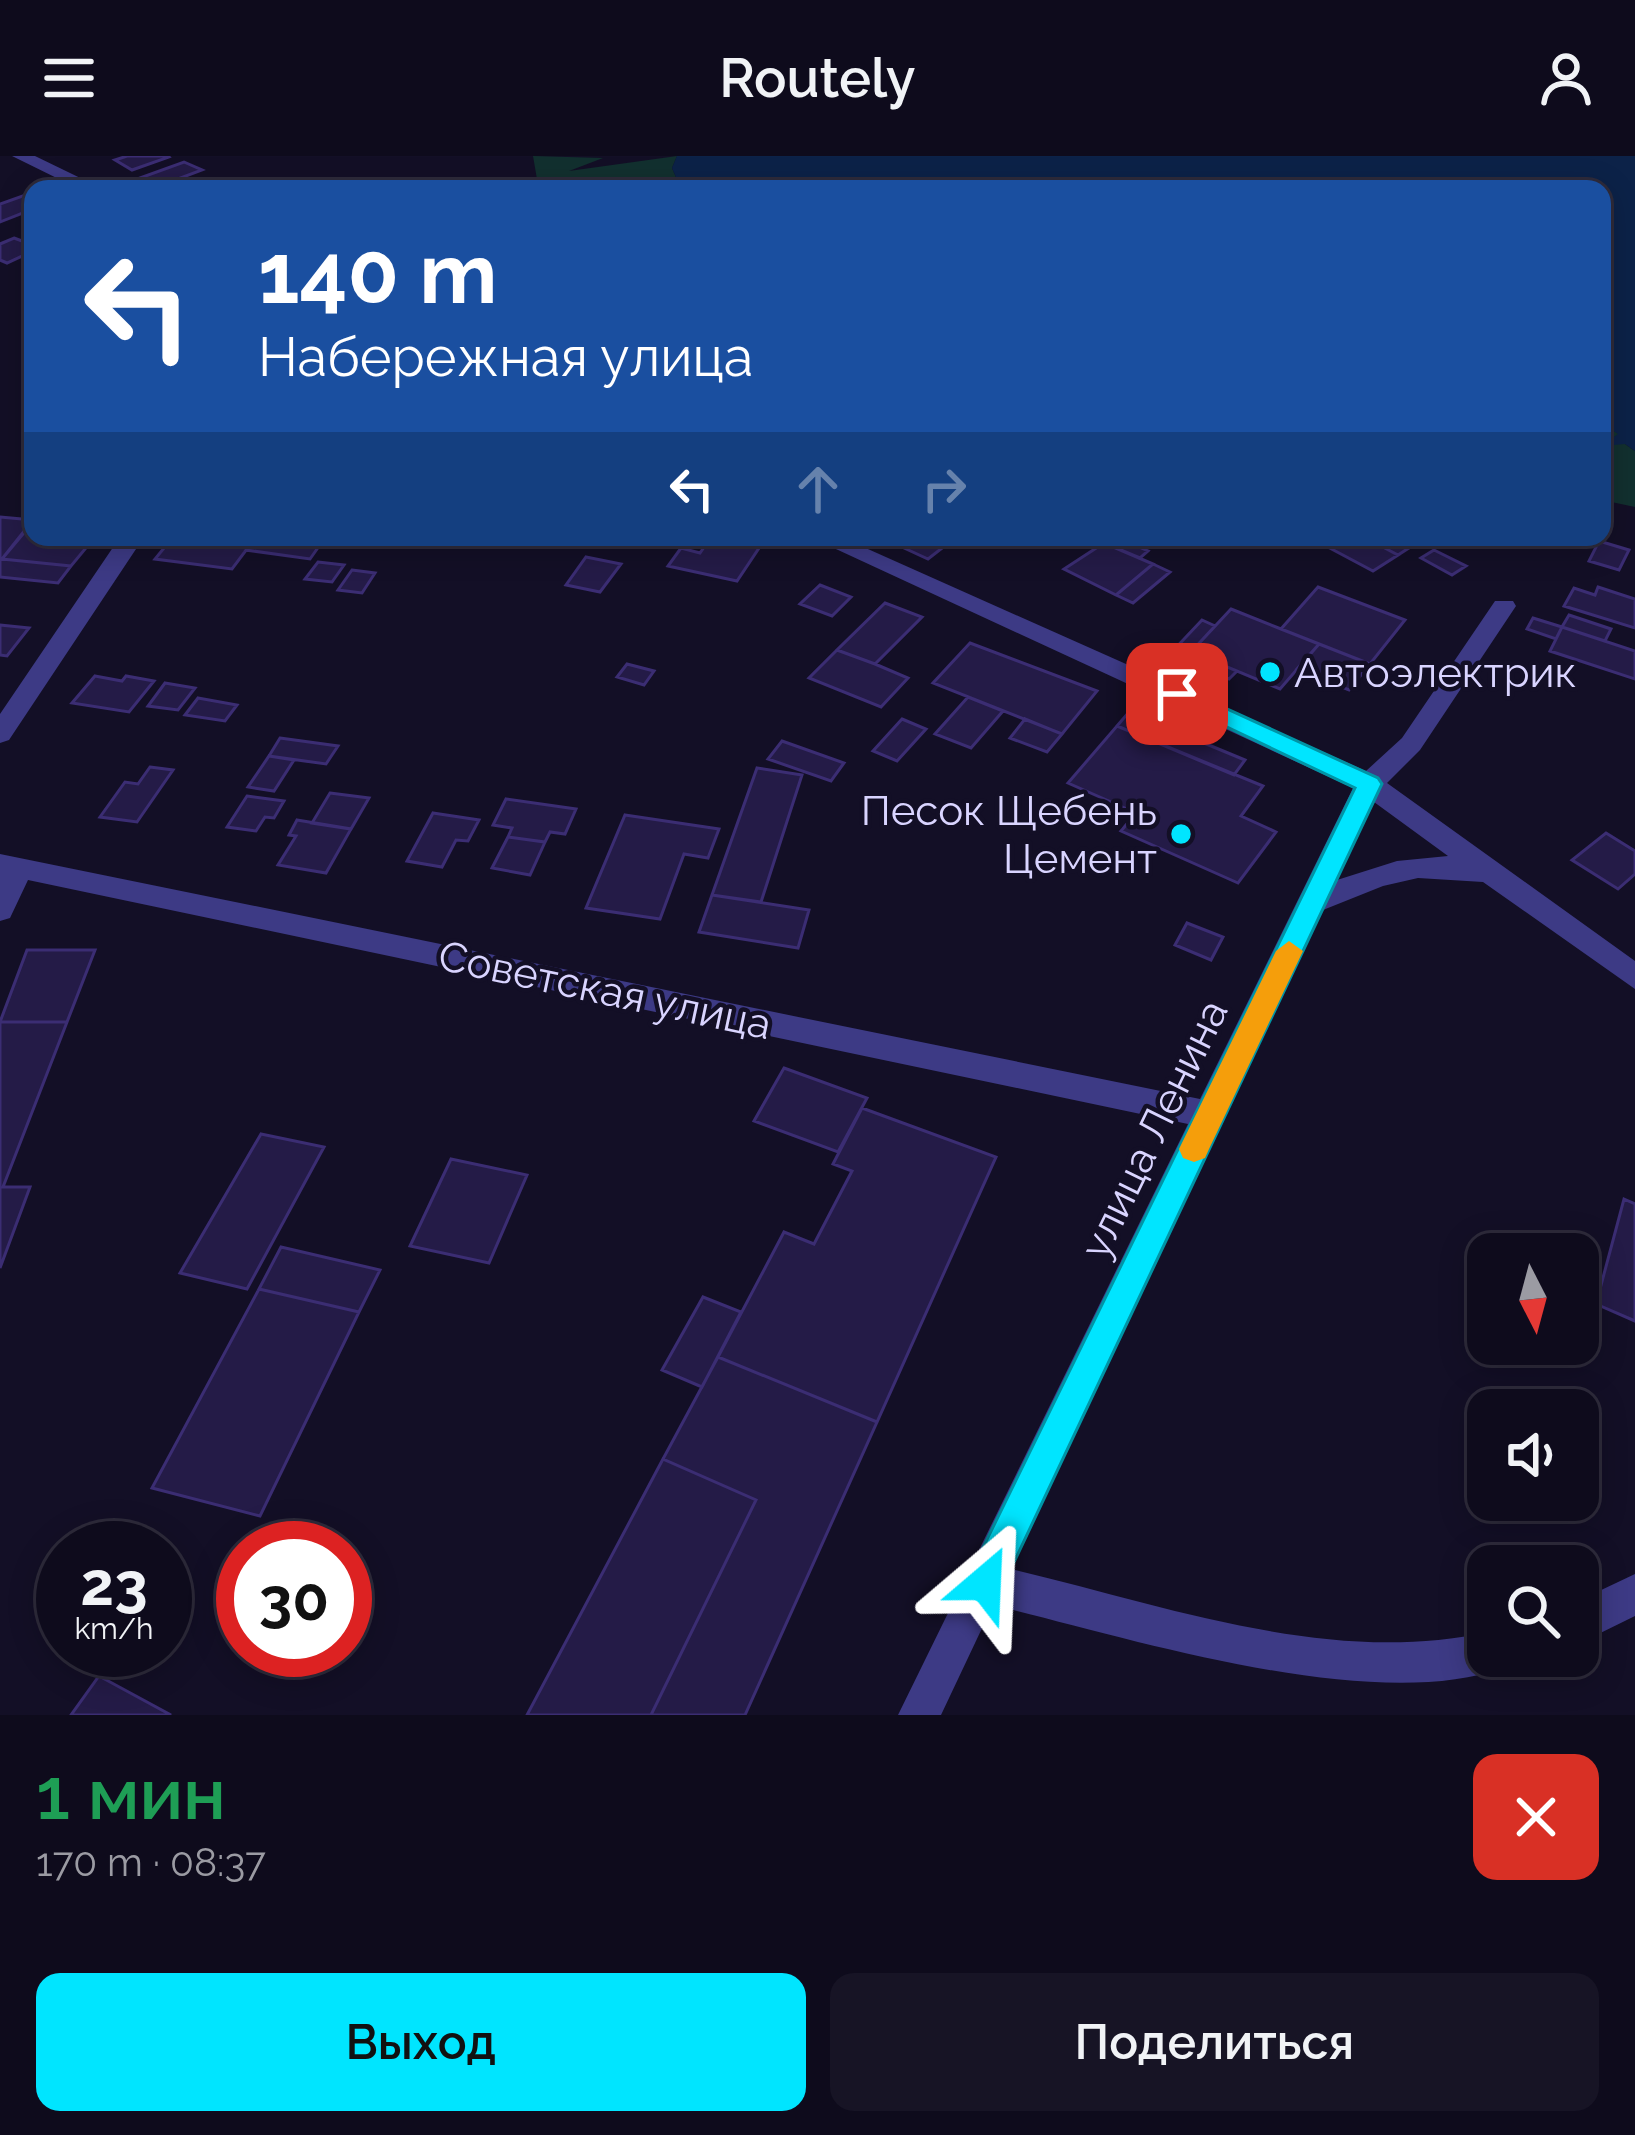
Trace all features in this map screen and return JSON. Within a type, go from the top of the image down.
[{"type":"street","points":[[21,156],[74,180]]},
{"type":"street","points":[[0,734],[126,546]]},
{"type":"street","points":[[842,546],[1369,784],[1635,977]]},
{"type":"street","name":"улица Ленина","points":[[919,1715],[1369,784],[1411,744],[1504,606]]},
{"type":"street","points":[[0,910],[9,866]]},
{"type":"street","name":"Советская улица","points":[[9,866],[1210,1115]]},
{"type":"street","points":[[1312,903],[1413,867],[1468,867],[1498,875]]},
{"type":"street","points":[[985,1583],[1312,1661],[1430,1666],[1467,1658]]},
{"type":"street","points":[[1599,1612],[1635,1594]]},
{"type":"green space","points":[[533,156],[603,158],[569,171],[677,156],[672,168],[677,180],[537,180]]},
{"type":"green space","points":[[1611,444],[1625,444],[1635,451],[1635,507],[1611,502]]},
{"type":"water","points":[[677,156],[1635,156],[1635,451],[1625,444],[1611,445],[1618,434],[1611,429],[1611,180],[677,180],[672,168]]},
{"type":"building","points":[[169,157],[132,170],[115,160]]},
{"type":"building","points":[[184,162],[202,170],[175,180],[137,179]]},
{"type":"building","points":[[24,195],[24,213],[0,222],[0,204]]},
{"type":"building","points":[[14,238],[24,242],[24,255],[7,263],[0,260],[0,244]]},
{"type":"building","points":[[0,517],[24,519],[24,531],[0,558]]},
{"type":"building","points":[[24,533],[24,546],[88,546],[71,566],[2,559]]},
{"type":"building","points":[[166,546],[249,546],[232,569],[155,559]]},
{"type":"building","points":[[249,546],[319,546],[310,559],[246,550]]},
{"type":"building","points":[[705,546],[760,546],[737,581],[668,566],[681,548],[700,553]]},
{"type":"building","points":[[903,546],[945,546],[928,559]]},
{"type":"building","points":[[1099,546],[1111,546],[1153,564],[1116,595],[1064,569]]},
{"type":"building","points":[[1111,546],[1148,551],[1140,558]]},
{"type":"building","points":[[1326,546],[1381,546],[1398,555],[1373,571]]},
{"type":"building","points":[[1381,546],[1412,546],[1398,555]]},
{"type":"building","points":[[1596,546],[1629,550],[1619,570],[1589,561]]},
{"type":"building","points":[[1434,550],[1466,566],[1452,575],[1421,558]]},
{"type":"building","points":[[586,557],[621,564],[600,592],[566,585]]},
{"type":"building","points":[[0,558],[71,566],[58,583],[0,577]]},
{"type":"building","points":[[318,562],[344,565],[332,582],[305,579]]},
{"type":"building","points":[[1153,564],[1170,572],[1133,603],[1116,595]]},
{"type":"building","points":[[352,570],[375,573],[362,593],[338,590]]},
{"type":"building","points":[[820,585],[851,597],[832,616],[800,604]]},
{"type":"building","points":[[1318,587],[1405,620],[1370,664],[1281,629]]},
{"type":"building","points":[[1598,587],[1635,599],[1635,628],[1564,606],[1574,588],[1595,595]]},
{"type":"building","points":[[885,603],[922,617],[875,664],[837,650]]},
{"type":"building","points":[[1231,609],[1319,644],[1280,689],[1191,652]]},
{"type":"building","points":[[1569,615],[1611,629],[1605,641],[1562,627]]},
{"type":"building","points":[[1533,618],[1562,627],[1556,639],[1527,629]]},
{"type":"building","points":[[1202,620],[1215,626],[1191,652],[1237,671],[1229,679],[1170,654]]},
{"type":"building","points":[[0,625],[29,628],[7,656],[0,655]]},
{"type":"building","points":[[1562,627],[1635,651],[1635,679],[1550,651]]},
{"type":"building","points":[[970,643],[1097,691],[1062,734],[933,683]]},
{"type":"building","points":[[1319,644],[1370,664],[1349,690],[1297,669]]},
{"type":"building","points":[[837,650],[908,678],[881,707],[809,678]]},
{"type":"building","points":[[627,664],[654,671],[644,685],[617,677]]},
{"type":"building","points":[[95,676],[154,681],[129,712],[72,703]]},
{"type":"building","points":[[165,683],[195,688],[178,710],[148,706]]},
{"type":"building","points":[[968,697],[1003,711],[971,748],[935,734]]},
{"type":"building","points":[[198,698],[237,705],[225,721],[185,715]]},
{"type":"building","points":[[1129,712],[1245,760],[1234,775],[1117,726]]},
{"type":"building","points":[[902,719],[926,729],[897,761],[873,751]]},
{"type":"building","points":[[1025,719],[1062,734],[1047,752],[1010,738]]},
{"type":"building","points":[[1117,726],[1263,786],[1241,816],[1276,832],[1238,883],[1121,831],[1136,813],[1068,783]]},
{"type":"building","points":[[280,738],[338,746],[326,764],[269,756]]},
{"type":"building","points":[[782,741],[844,763],[831,781],[768,759]]},
{"type":"building","points":[[269,756],[294,760],[274,791],[248,787]]},
{"type":"building","points":[[150,767],[173,770],[137,822],[100,817],[125,782],[138,784]]},
{"type":"building","points":[[757,768],[802,775],[761,902],[712,895]]},
{"type":"building","points":[[330,793],[369,798],[351,829],[312,823]]},
{"type":"building","points":[[247,796],[284,801],[274,818],[265,817],[256,831],[227,827]]},
{"type":"building","points":[[506,799],[576,809],[565,834],[550,832],[545,842],[508,837],[512,828],[493,825]]},
{"type":"building","points":[[433,813],[479,820],[468,841],[456,840],[442,867],[407,861]]},
{"type":"building","points":[[625,815],[719,829],[708,858],[684,854],[660,919],[586,908]]},
{"type":"building","points":[[297,820],[351,829],[326,873],[278,865],[296,836],[289,835]]},
{"type":"building","points":[[1606,833],[1635,851],[1635,874],[1618,889],[1572,860]]},
{"type":"building","points":[[508,837],[545,842],[530,875],[492,868]]},
{"type":"building","points":[[712,895],[809,910],[798,948],[699,932]]},
{"type":"building","points":[[1187,923],[1223,937],[1211,960],[1175,945]]},
{"type":"building","points":[[27,950],[95,950],[67,1022],[0,1022]]},
{"type":"building","points":[[0,1022],[67,1022],[3,1187],[30,1187],[0,1268]]},
{"type":"building","points":[[784,1068],[867,1098],[838,1152],[754,1121]]},
{"type":"building","points":[[862,1108],[996,1157],[877,1422],[718,1357],[784,1232],[814,1244],[852,1171],[833,1164]]},
{"type":"building","points":[[261,1134],[324,1147],[247,1289],[180,1273]]},
{"type":"building","points":[[451,1159],[527,1175],[489,1263],[410,1246]]},
{"type":"building","points":[[1624,1199],[1635,1204],[1635,1321],[1599,1305]]},
{"type":"building","points":[[281,1247],[380,1270],[359,1312],[259,1289]]},
{"type":"building","points":[[259,1289],[359,1312],[260,1516],[152,1488]]},
{"type":"building","points":[[703,1297],[741,1312],[702,1387],[662,1370]]},
{"type":"building","points":[[718,1357],[877,1422],[745,1715],[651,1715],[756,1500],[663,1459]]},
{"type":"building","points":[[663,1459],[756,1500],[651,1715],[527,1715]]},
{"type":"building","points":[[101,1677],[171,1715],[71,1715]]},
{"type":"slow traffic","points":[[1194,1149],[1289,951]]},
{"type":"place","name":"Автоэлектрик","points":[[1270,672]]},
{"type":"place","name":"Песок Щебень Цемент","points":[[1181,834]]},
{"type":"route","points":[[985,1583],[1369,784],[1177,694]]}]
